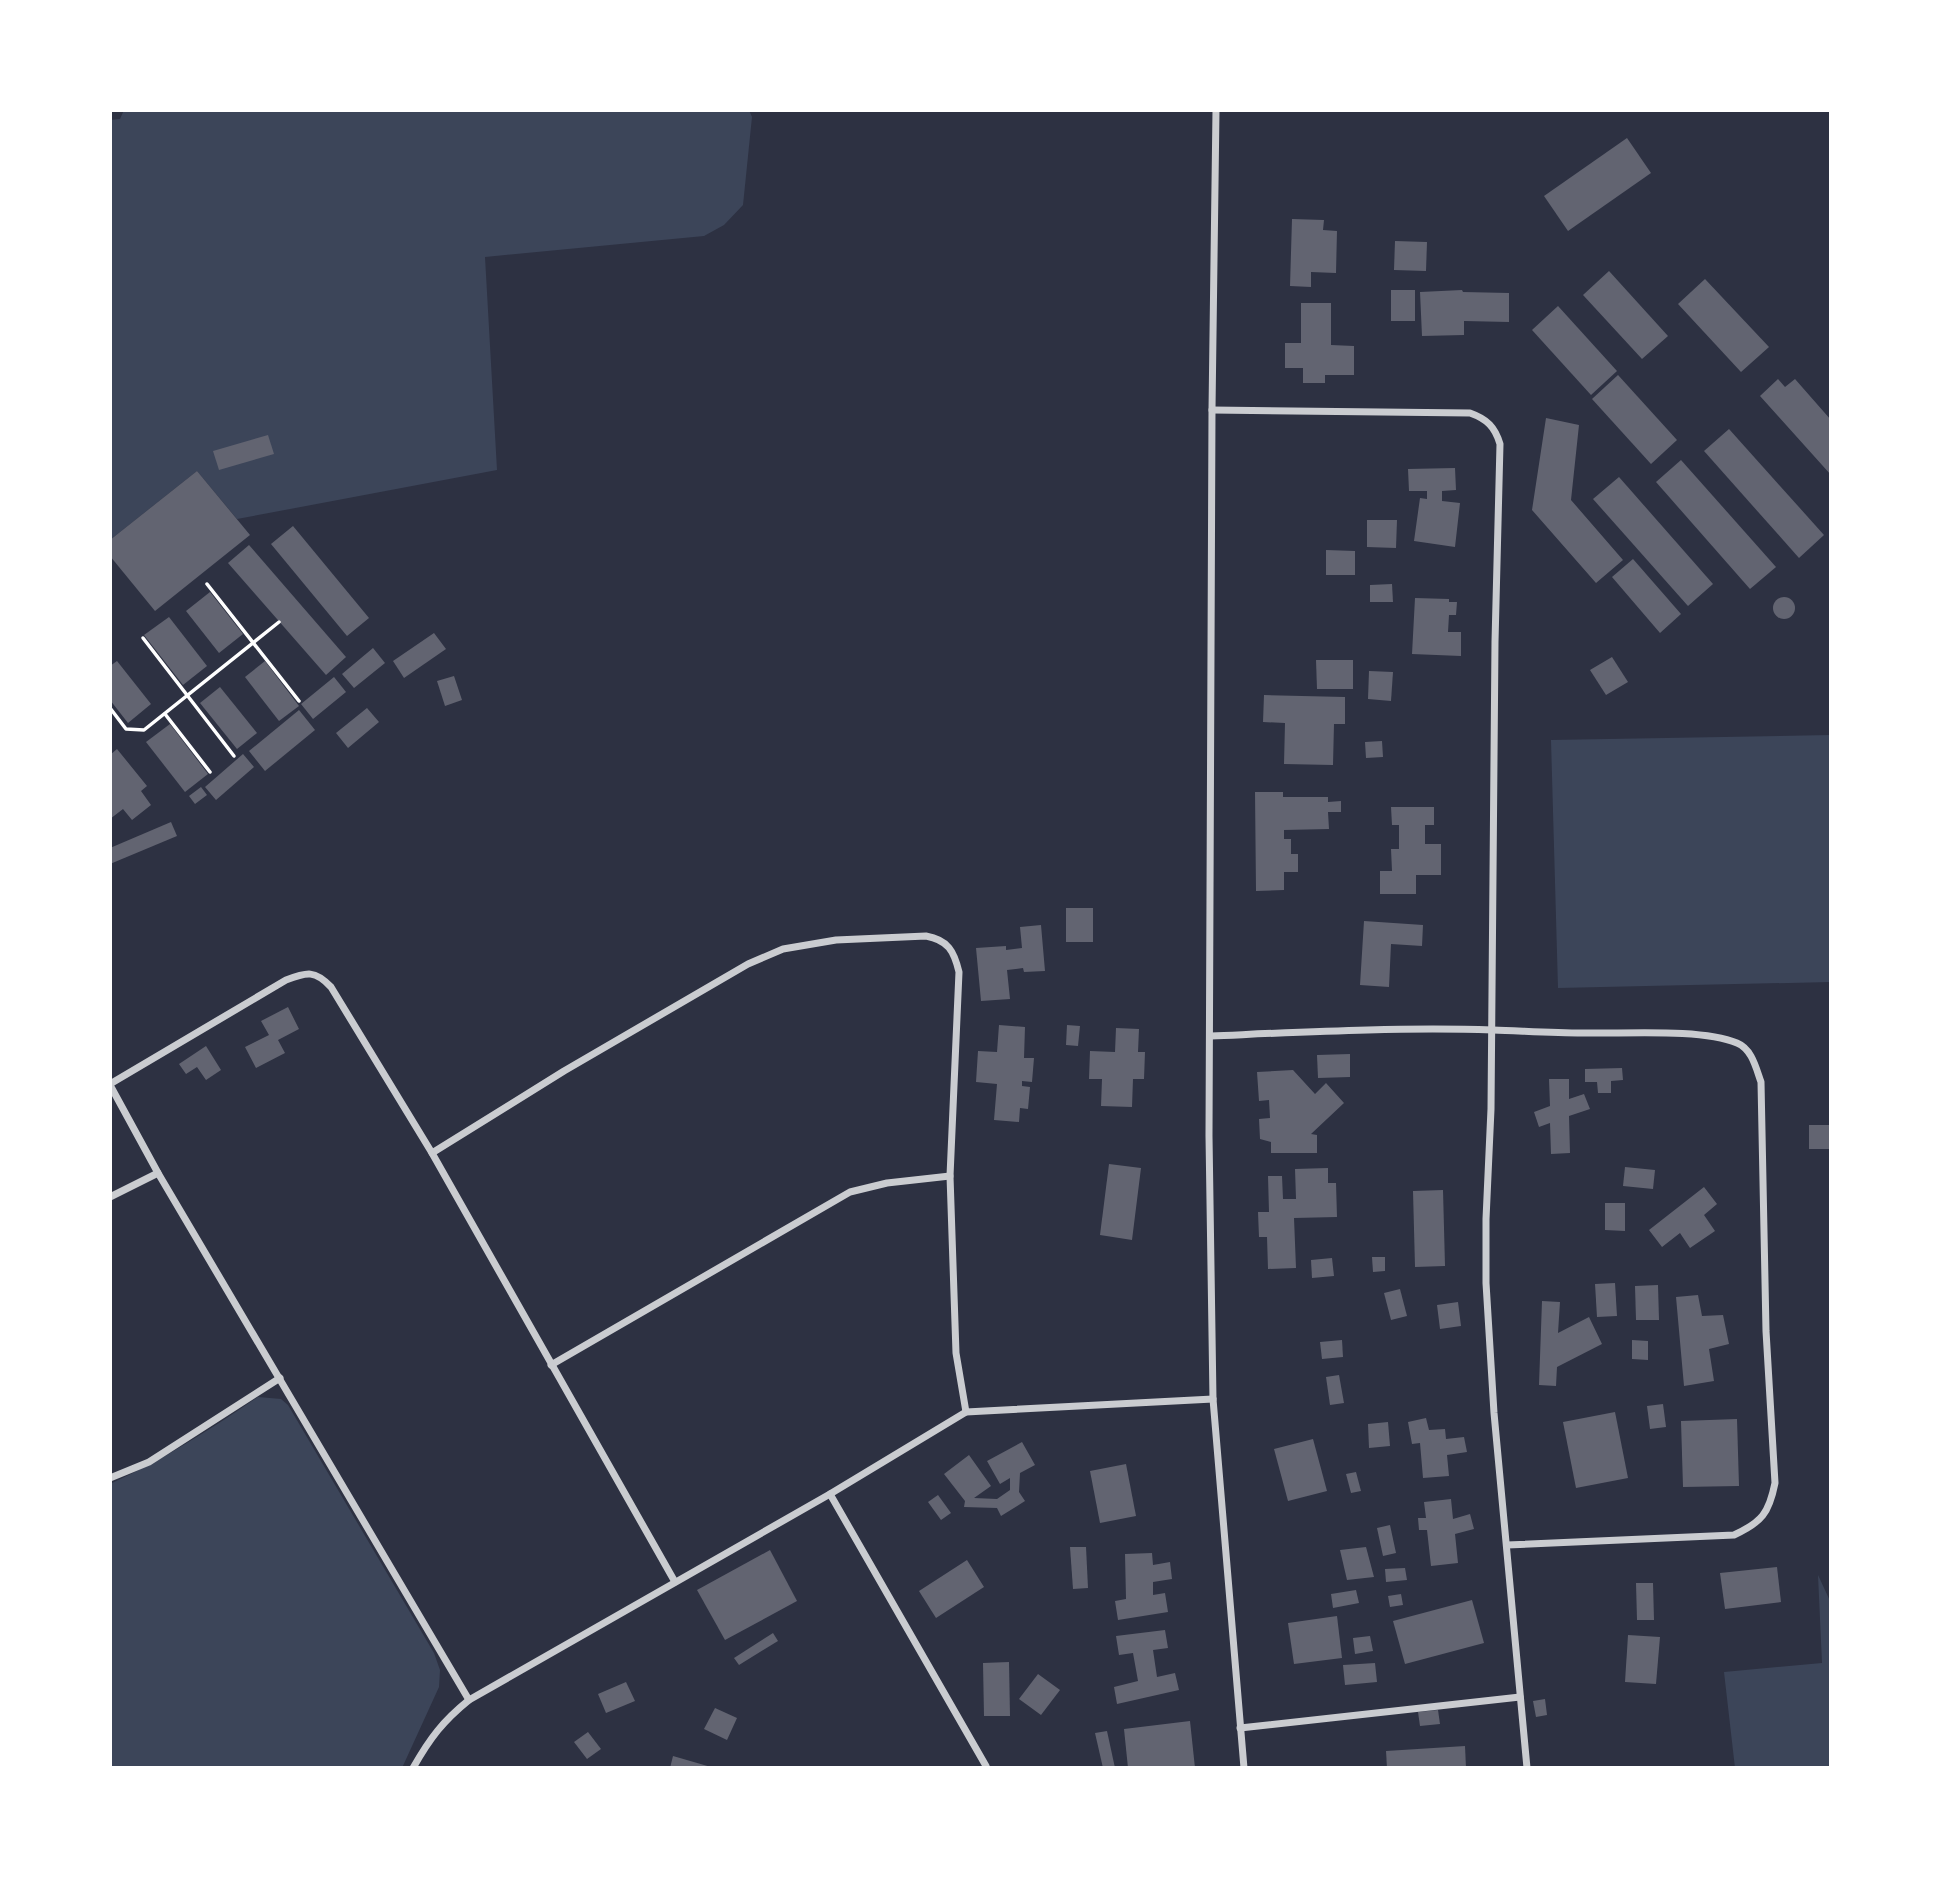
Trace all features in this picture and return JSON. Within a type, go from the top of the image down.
[{"type":"street","points":[[1216,111],[1209,1136],[1213,1399],[1244,1768]]},
{"type":"street","points":[[1212,410],[1470,413],[1484,418],[1496,431],[1500,444],[1486,1283],[1494,1413],[1527,1768]]},
{"type":"street","points":[[432,1153],[565,1071],[748,964],[783,949],[836,940],[926,936],[941,939],[950,947],[956,958],[959,972],[950,1176],[956,1353],[966,1412]]},
{"type":"street","points":[[469,1700],[158,1174],[110,1085],[286,980],[311,973],[321,977],[331,987],[432,1153],[675,1582]]},
{"type":"street","points":[[1211,1036],[1492,1030],[1692,1034],[1718,1037],[1746,1049],[1761,1082],[1766,1331],[1775,1483],[1771,1502],[1753,1526],[1734,1535],[1507,1545]]},
{"type":"street","points":[[110,1197],[158,1174]]},
{"type":"street","points":[[551,1365],[849,1192],[887,1183],[950,1176]]},
{"type":"street","points":[[110,1478],[149,1462],[280,1378]]},
{"type":"street","points":[[413,1768],[444,1720],[469,1700],[830,1494],[966,1412],[1213,1399]]},
{"type":"street","points":[[830,1494],[986,1766]]},
{"type":"street","points":[[1240,1728],[1520,1697]]},
{"type":"path","points":[[207,584],[299,701]]},
{"type":"path","points":[[110,708],[127,729],[144,730],[279,622]]},
{"type":"path","points":[[143,638],[234,755]]},
{"type":"path","points":[[165,714],[209,772]]},
{"type":"shaded area","points":[[124,110],[749,110],[752,117],[743,205],[724,225],[704,236],[485,257],[497,470],[237,519],[197,471],[110,540],[110,120],[120,119]]},
{"type":"shaded area","points":[[1831,735],[1831,982],[1558,988],[1551,740]]},
{"type":"shaded area","points":[[258,1397],[281,1399],[288,1405],[434,1653],[440,1670],[439,1687],[402,1768],[110,1768],[110,1484],[186,1444]]},
{"type":"shaded area","points":[[1818,1575],[1831,1603],[1831,1768],[1735,1768],[1724,1672],[1822,1663]]},
{"type":"building","points":[[1627,138],[1651,173],[1568,231],[1544,196]]},
{"type":"building","points":[[1292,219],[1324,220],[1323,230],[1337,231],[1336,273],[1311,272],[1311,287],[1290,286]]},
{"type":"building","points":[[1395,241],[1427,242],[1426,271],[1394,270]]},
{"type":"building","points":[[1609,271],[1668,336],[1642,359],[1583,295]]},
{"type":"building","points":[[1705,279],[1769,347],[1741,372],[1678,304]]},
{"type":"building","points":[[1391,290],[1415,290],[1415,321],[1391,321]]},
{"type":"building","points":[[1462,290],[1509,293],[1509,322],[1464,321],[1464,335],[1422,336],[1420,292]]},
{"type":"building","points":[[1301,303],[1331,303],[1331,345],[1354,346],[1354,375],[1325,375],[1325,383],[1303,383],[1303,368],[1285,368],[1285,343],[1301,343]]},
{"type":"building","points":[[1558,306],[1617,371],[1591,395],[1532,330]]},
{"type":"building","points":[[1618,375],[1677,440],[1651,464],[1592,399]]},
{"type":"building","points":[[1778,379],[1785,387],[1795,379],[1831,420],[1831,475],[1760,396]]},
{"type":"building","points":[[1546,418],[1579,425],[1571,500],[1623,560],[1596,583],[1532,510]]},
{"type":"building","points":[[1729,429],[1824,535],[1799,558],[1704,451]]},
{"type":"building","points":[[268,435],[274,454],[219,470],[213,451]]},
{"type":"building","points":[[1681,460],[1776,567],[1750,589],[1656,482]]},
{"type":"building","points":[[1455,468],[1456,490],[1442,491],[1442,501],[1460,503],[1455,547],[1414,541],[1420,498],[1427,499],[1427,491],[1409,491],[1408,469]]},
{"type":"building","points":[[197,471],[250,535],[155,611],[110,556],[110,540]]},
{"type":"building","points":[[1619,477],[1713,584],[1688,606],[1593,499]]},
{"type":"building","points":[[1367,520],[1397,520],[1396,548],[1367,547]]},
{"type":"building","points":[[293,526],[369,618],[347,636],[271,544]]},
{"type":"building","points":[[249,545],[346,657],[326,675],[228,563]]},
{"type":"building","points":[[1326,550],[1355,551],[1355,575],[1326,575]]},
{"type":"building","points":[[1633,559],[1681,614],[1660,633],[1612,577]]},
{"type":"building","points":[[1392,584],[1393,602],[1370,602],[1370,585]]},
{"type":"building","points":[[210,592],[243,634],[219,653],[186,611]]},
{"type":"building","points":[[1784,597],[1794,604],[1795,608],[1788,618],[1784,619],[1774,612],[1773,608],[1780,598]]},
{"type":"building","points":[[1415,598],[1449,599],[1449,602],[1457,602],[1456,615],[1449,615],[1448,632],[1461,632],[1461,656],[1412,654]]},
{"type":"building","points":[[169,617],[207,666],[183,685],[144,635]]},
{"type":"building","points":[[434,633],[446,649],[404,678],[393,661]]},
{"type":"building","points":[[373,648],[385,663],[354,688],[342,674]]},
{"type":"building","points":[[1612,657],[1628,682],[1606,695],[1590,670]]},
{"type":"building","points":[[1316,660],[1353,660],[1353,689],[1317,689]]},
{"type":"building","points":[[117,661],[151,704],[128,723],[110,700],[110,666]]},
{"type":"building","points":[[265,661],[299,706],[279,721],[245,677]]},
{"type":"building","points":[[1369,671],[1393,672],[1391,701],[1368,699]]},
{"type":"building","points":[[454,676],[462,700],[445,706],[437,681]]},
{"type":"building","points":[[334,677],[346,692],[313,719],[301,704]]},
{"type":"building","points":[[220,687],[257,733],[237,749],[200,703]]},
{"type":"building","points":[[1264,695],[1345,697],[1345,724],[1334,724],[1333,765],[1284,764],[1285,723],[1263,722]]},
{"type":"building","points":[[367,708],[379,722],[348,748],[336,733]]},
{"type":"building","points":[[299,710],[315,730],[265,771],[249,751]]},
{"type":"building","points":[[170,724],[208,774],[185,792],[146,742]]},
{"type":"building","points":[[1382,741],[1383,757],[1366,758],[1365,742]]},
{"type":"building","points":[[117,749],[147,786],[141,791],[151,805],[132,820],[123,809],[110,819],[110,755]]},
{"type":"building","points":[[243,754],[254,767],[216,800],[205,787]]},
{"type":"building","points":[[201,787],[207,795],[195,804],[189,796]]},
{"type":"building","points":[[1255,792],[1283,792],[1283,797],[1328,797],[1328,802],[1341,801],[1341,812],[1328,812],[1329,829],[1284,830],[1284,839],[1291,839],[1291,854],[1298,854],[1298,872],[1284,872],[1284,890],[1256,891]]},
{"type":"building","points":[[1391,807],[1434,807],[1434,825],[1425,825],[1425,844],[1441,844],[1441,875],[1416,875],[1416,894],[1380,894],[1380,871],[1392,871],[1391,849],[1399,849],[1399,825],[1392,825]]},
{"type":"building","points":[[171,822],[177,836],[110,864],[110,848]]},
{"type":"building","points":[[1066,908],[1093,908],[1093,942],[1066,942]]},
{"type":"building","points":[[1364,921],[1423,925],[1422,946],[1391,944],[1389,987],[1360,985]]},
{"type":"building","points":[[1041,925],[1045,971],[1024,972],[1023,968],[1007,970],[1010,999],[981,1001],[976,948],[1022,948],[1020,927]]},
{"type":"building","points":[[288,1007],[299,1029],[278,1040],[285,1053],[256,1068],[245,1047],[269,1035],[261,1021]]},
{"type":"building","points":[[999,1025],[1025,1027],[1024,1058],[1034,1058],[1032,1082],[1022,1081],[1022,1086],[1030,1087],[1028,1109],[1020,1108],[1019,1122],[994,1120],[997,1084],[976,1082],[978,1051],[997,1052]]},
{"type":"building","points":[[1067,1025],[1080,1026],[1078,1046],[1066,1045]]},
{"type":"building","points":[[1116,1028],[1139,1029],[1138,1052],[1145,1052],[1144,1079],[1133,1079],[1132,1107],[1101,1106],[1102,1079],[1089,1079],[1090,1051],[1115,1052]]},
{"type":"building","points":[[206,1046],[221,1070],[206,1080],[197,1067],[186,1074],[179,1064]]},
{"type":"building","points":[[1350,1054],[1350,1077],[1318,1078],[1317,1055]]},
{"type":"building","points":[[1622,1068],[1623,1080],[1611,1081],[1611,1093],[1598,1093],[1597,1082],[1585,1082],[1585,1069]]},
{"type":"building","points":[[1293,1070],[1315,1094],[1326,1083],[1344,1103],[1311,1134],[1317,1135],[1317,1153],[1271,1153],[1271,1142],[1260,1139],[1259,1119],[1270,1118],[1269,1100],[1259,1101],[1257,1072]]},
{"type":"building","points":[[1549,1079],[1569,1079],[1569,1099],[1584,1094],[1590,1109],[1569,1116],[1570,1153],[1551,1154],[1550,1123],[1539,1127],[1534,1112],[1550,1106]]},
{"type":"building","points":[[1809,1125],[1831,1125],[1831,1149],[1809,1149]]},
{"type":"building","points":[[1109,1164],[1141,1168],[1132,1240],[1100,1235]]},
{"type":"building","points":[[1625,1167],[1655,1170],[1653,1189],[1623,1186]]},
{"type":"building","points":[[1328,1168],[1328,1183],[1336,1183],[1337,1217],[1294,1218],[1296,1268],[1268,1269],[1267,1237],[1259,1237],[1258,1212],[1269,1212],[1268,1176],[1282,1176],[1283,1199],[1296,1199],[1295,1169]]},
{"type":"building","points":[[1704,1187],[1717,1204],[1704,1215],[1715,1231],[1690,1248],[1680,1233],[1662,1247],[1649,1230]]},
{"type":"building","points":[[1443,1190],[1445,1266],[1415,1267],[1413,1191]]},
{"type":"building","points":[[1605,1203],[1625,1203],[1625,1231],[1605,1230]]},
{"type":"building","points":[[1372,1257],[1385,1257],[1385,1271],[1373,1272]]},
{"type":"building","points":[[1332,1258],[1334,1276],[1312,1278],[1311,1260]]},
{"type":"building","points":[[1615,1283],[1617,1316],[1597,1317],[1595,1284]]},
{"type":"building","points":[[1658,1285],[1659,1320],[1636,1320],[1635,1286]]},
{"type":"building","points":[[1400,1289],[1407,1316],[1391,1320],[1384,1293]]},
{"type":"building","points":[[1698,1295],[1702,1316],[1723,1315],[1729,1344],[1709,1349],[1714,1381],[1684,1386],[1676,1297]]},
{"type":"building","points":[[1542,1301],[1560,1302],[1558,1333],[1589,1317],[1602,1344],[1557,1367],[1556,1386],[1539,1385]]},
{"type":"building","points":[[1458,1302],[1461,1326],[1440,1329],[1437,1305]]},
{"type":"building","points":[[1342,1340],[1343,1357],[1322,1359],[1320,1342]]},
{"type":"building","points":[[1632,1340],[1648,1341],[1648,1360],[1632,1359]]},
{"type":"building","points":[[1339,1375],[1344,1403],[1330,1405],[1326,1377]]},
{"type":"building","points":[[1663,1404],[1666,1427],[1650,1429],[1647,1406]]},
{"type":"building","points":[[1615,1412],[1628,1478],[1576,1488],[1563,1422]]},
{"type":"building","points":[[1426,1418],[1429,1430],[1445,1429],[1446,1439],[1464,1437],[1467,1452],[1447,1455],[1449,1476],[1423,1478],[1420,1443],[1412,1444],[1408,1422]]},
{"type":"building","points":[[1737,1419],[1739,1486],[1683,1487],[1681,1421]]},
{"type":"building","points":[[1388,1422],[1390,1446],[1369,1448],[1368,1424]]},
{"type":"building","points":[[1313,1439],[1327,1491],[1288,1501],[1274,1449]]},
{"type":"building","points":[[1022,1442],[1035,1465],[1020,1473],[1019,1492],[1025,1501],[1001,1516],[997,1508],[964,1507],[965,1501],[944,1474],[969,1455],[991,1486],[974,1498],[997,1499],[1010,1490],[1010,1478],[1000,1484],[987,1461]]},
{"type":"building","points":[[1126,1464],[1136,1516],[1100,1523],[1090,1471]]},
{"type":"building","points":[[1356,1472],[1361,1491],[1351,1493],[1346,1474]]},
{"type":"building","points":[[938,1495],[951,1513],[941,1520],[928,1502]]},
{"type":"building","points":[[1451,1499],[1453,1519],[1470,1514],[1474,1529],[1455,1534],[1458,1563],[1431,1566],[1427,1530],[1419,1530],[1418,1518],[1426,1518],[1424,1502]]},
{"type":"building","points":[[1390,1525],[1396,1553],[1383,1556],[1377,1528]]},
{"type":"building","points":[[1070,1547],[1086,1547],[1088,1588],[1073,1589]]},
{"type":"building","points":[[1366,1547],[1374,1577],[1347,1580],[1340,1550]]},
{"type":"building","points":[[770,1550],[797,1601],[725,1640],[697,1590]]},
{"type":"building","points":[[1152,1553],[1153,1565],[1170,1562],[1172,1579],[1153,1582],[1153,1595],[1165,1593],[1168,1612],[1118,1620],[1115,1601],[1126,1599],[1125,1554]]},
{"type":"building","points":[[967,1560],[984,1587],[936,1618],[919,1591]]},
{"type":"building","points":[[1777,1567],[1781,1602],[1725,1609],[1720,1573]]},
{"type":"building","points":[[1405,1568],[1407,1580],[1386,1582],[1385,1569]]},
{"type":"building","points":[[1636,1583],[1653,1583],[1654,1620],[1637,1620]]},
{"type":"building","points":[[1356,1590],[1359,1603],[1333,1608],[1331,1594]]},
{"type":"building","points":[[1401,1594],[1403,1605],[1390,1607],[1388,1596]]},
{"type":"building","points":[[1472,1600],[1484,1643],[1405,1664],[1393,1621]]},
{"type":"building","points":[[1337,1616],[1342,1658],[1294,1664],[1288,1623]]},
{"type":"building","points":[[1165,1630],[1168,1648],[1153,1650],[1157,1677],[1175,1673],[1179,1690],[1117,1704],[1114,1687],[1138,1681],[1133,1653],[1119,1655],[1116,1636]]},
{"type":"building","points":[[773,1633],[778,1641],[739,1665],[734,1658]]},
{"type":"building","points":[[1628,1635],[1660,1637],[1656,1684],[1625,1682]]},
{"type":"building","points":[[1370,1636],[1373,1651],[1355,1654],[1353,1638]]},
{"type":"building","points":[[1009,1662],[1010,1716],[984,1716],[983,1663]]},
{"type":"building","points":[[1375,1663],[1377,1682],[1345,1685],[1343,1665]]},
{"type":"building","points":[[1038,1674],[1060,1690],[1041,1715],[1019,1699]]},
{"type":"building","points":[[626,1682],[635,1701],[606,1713],[598,1694]]},
{"type":"building","points":[[1545,1699],[1547,1715],[1536,1717],[1533,1701]]},
{"type":"building","points":[[715,1708],[737,1718],[727,1740],[704,1729]]},
{"type":"building","points":[[1438,1710],[1440,1724],[1420,1726],[1418,1712]]},
{"type":"building","points":[[1190,1721],[1195,1768],[1128,1768],[1124,1729]]},
{"type":"building","points":[[1107,1731],[1115,1768],[1103,1768],[1095,1733]]},
{"type":"building","points":[[588,1732],[601,1749],[587,1759],[574,1742]]},
{"type":"building","points":[[1465,1746],[1466,1768],[1387,1768],[1386,1751]]},
{"type":"building","points":[[673,1756],[711,1767],[711,1768],[670,1768]]}]
